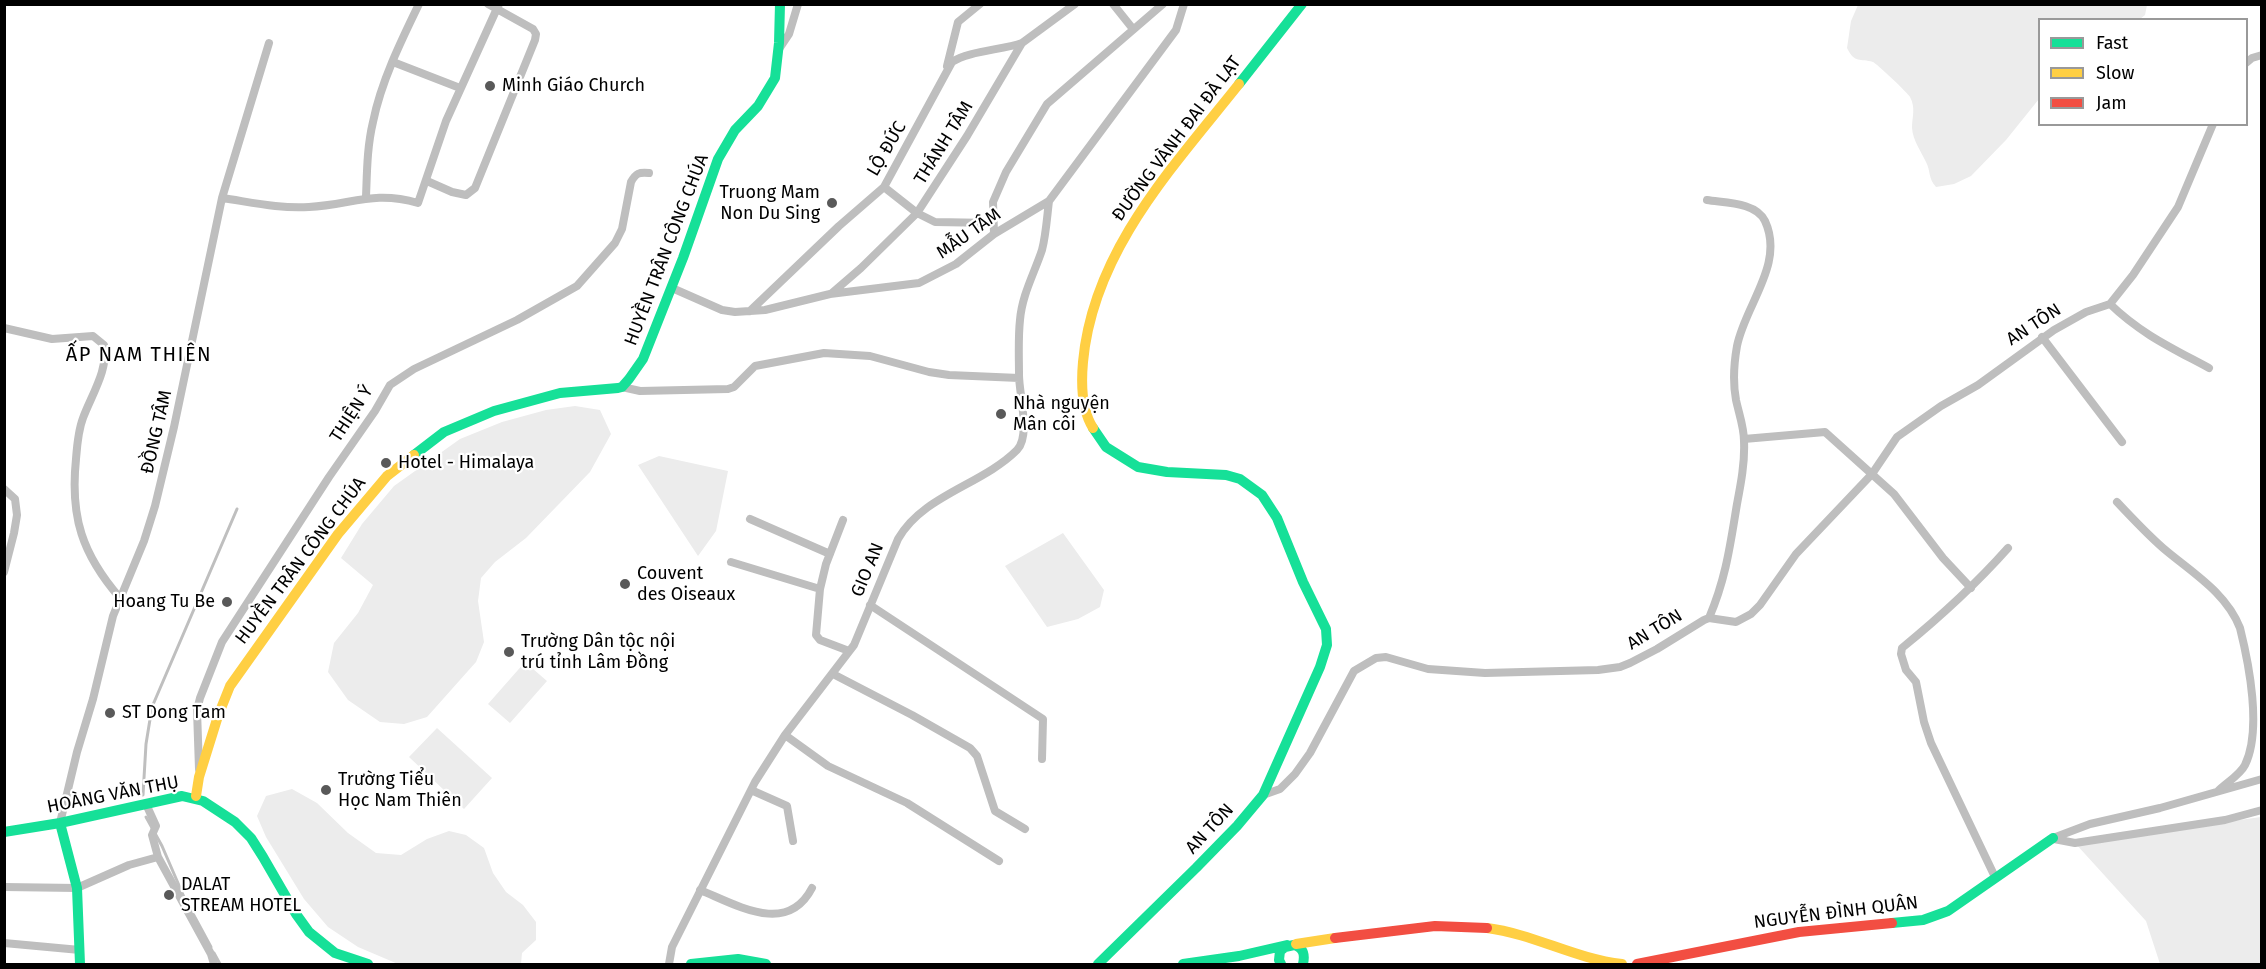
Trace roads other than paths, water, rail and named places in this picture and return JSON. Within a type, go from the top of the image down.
[{"type":"main road","name":"HUYỀN TRÂN CÔNG CHÚA","points":[[196,796],[199,777],[230,686],[339,534],[387,476],[444,432],[494,411],[551,394],[622,387],[643,358],[672,288],[717,159],[735,130],[768,92],[774,78],[780,4]]},
{"type":"main road","name":"ĐƯỜNG VÀNH ĐAI ĐÀ LẠT","points":[[1263,795],[1320,667],[1327,645],[1325,627],[1307,592],[1268,502],[1254,487],[1235,476],[1209,472],[1155,471],[1140,468],[1114,455],[1099,441],[1089,423],[1083,401],[1082,378],[1086,341],[1095,304],[1108,268],[1125,234],[1146,201],[1302,4]]},
{"type":"main road","name":"AN TÔN","points":[[1098,964],[1196,868],[1237,826],[1263,795]]},
{"type":"main road","name":"HOÀNG VĂN THỤ","points":[[4,832],[60,823],[182,796],[196,796],[228,814],[247,831],[304,926],[326,948],[368,964]]},
{"type":"main road","points":[[60,823],[77,888],[80,964]]},
{"type":"main road","name":"NGUYỄN ĐÌNH QUÂN","points":[[1637,964],[1799,932],[1923,920],[1948,911],[2053,838]]},
{"type":"main road","points":[[1183,964],[1335,938],[1411,928],[1471,926],[1514,934],[1594,961],[1622,964]]},
{"type":"main road","points":[[1304,963],[1316,948],[1335,938]]},
{"type":"main road","points":[[1291,945],[1303,950],[1304,963]]},
{"type":"main road","points":[[1239,956],[1262,958],[1280,964],[1280,951],[1291,945]]},
{"type":"main road","points":[[691,964],[736,958],[753,959],[766,964]]},
{"type":"street","points":[[366,197],[369,143],[373,119],[393,62],[419,4]]},
{"type":"street","points":[[427,181],[452,192],[466,195],[475,188],[536,34],[533,29],[498,7],[488,4]]},
{"type":"street","points":[[778,50],[789,34],[798,4]]},
{"type":"street","points":[[946,72],[958,22],[980,4]]},
{"type":"street","name":"THÁNH TÂM","points":[[830,294],[861,268],[917,213],[967,136],[1022,43],[1076,4]]},
{"type":"street","points":[[1113,4],[1133,29]]},
{"type":"street","points":[[994,234],[993,202],[1005,172],[1047,104],[1163,4]]},
{"type":"street","name":"MẪU TÂM","points":[[672,288],[722,310],[735,312],[765,310],[830,294],[919,283],[956,264],[994,234],[1049,201],[1176,30],[1184,4]]},
{"type":"street","points":[[222,198],[302,208],[366,197],[390,196],[418,203],[460,88],[498,7]]},
{"type":"street","name":"ĐỒNG TÂM","points":[[60,823],[112,616],[144,541],[155,506],[222,198],[268,43]]},
{"type":"street","name":"LỘ ĐỨC","points":[[750,311],[839,226],[884,187],[952,62],[959,57],[1022,43]]},
{"type":"street","points":[[2248,62],[2262,55]]},
{"type":"street","points":[[393,62],[460,88]]},
{"type":"street","points":[[2209,368],[2150,337],[2130,324],[2110,304],[2133,275],[2178,207],[2212,126]]},
{"type":"street","name":"THIỆN Ý","points":[[199,777],[197,711],[222,642],[390,385],[414,369],[517,320],[577,286],[615,243],[622,229],[634,176],[640,172],[649,173]]},
{"type":"street","points":[[884,187],[917,213],[935,222],[992,223]]},
{"type":"street","points":[[1707,200],[1750,208],[1762,215],[1768,232],[1771,260],[1737,345],[1736,399],[1744,439],[1742,476],[1726,572],[1709,618]]},
{"type":"street","name":"GIO AN","points":[[669,964],[672,947],[751,790],[785,735],[849,651],[905,527],[942,499],[984,474],[1016,451],[1022,443],[1024,425],[1019,378],[1020,319],[1028,283],[1042,249],[1049,201]]},
{"type":"street","name":"AN TÔN","points":[[1263,795],[1280,789],[1295,774],[1310,753],[1354,670],[1376,658],[1386,657],[1428,669],[1485,673],[1620,668],[1657,649],[1704,620],[1709,618],[1736,622],[1751,614],[1796,554],[1872,474],[1897,437],[1941,406],[1978,385],[2042,337],[2086,312],[2110,304]]},
{"type":"street","points":[[4,328],[52,339],[93,336],[104,345],[103,367],[81,423],[75,471],[75,500],[77,523],[88,554],[100,576],[120,598]]},
{"type":"street","points":[[2042,337],[2122,442]]},
{"type":"street","points":[[622,387],[640,391],[728,389],[734,387],[755,366],[824,353],[870,356],[949,375],[1019,378]]},
{"type":"street","points":[[1744,439],[1825,432],[1894,494],[1943,558],[1971,588]]},
{"type":"street","points":[[4,489],[15,500],[17,515],[4,572]]},
{"type":"street","points":[[2117,502],[2163,548],[2212,587],[2236,617],[2240,628],[2253,709],[2251,745],[2244,767],[2218,791]]},
{"type":"street","points":[[750,519],[830,554]]},
{"type":"street","points":[[843,520],[820,589],[816,635],[820,640],[849,651]]},
{"type":"street","points":[[1995,877],[1931,743],[1916,682],[1906,670],[1901,654],[1902,648],[1971,588],[2008,548]]},
{"type":"street","points":[[731,562],[820,589]]},
{"type":"street","points":[[870,605],[1043,719],[1042,759]]},
{"type":"street","points":[[833,674],[922,720],[970,748],[976,756],[995,811],[1025,829]]},
{"type":"street","points":[[785,735],[828,766],[907,803],[999,861]]},
{"type":"street","name":"NGUYỄN ĐÌNH QUÂN","points":[[2053,838],[2090,824],[2160,808],[2262,779]]},
{"type":"street","points":[[751,790],[788,806],[793,841]]},
{"type":"street","points":[[146,804],[156,826],[152,836],[159,857],[211,954],[214,964]]},
{"type":"street","points":[[2053,838],[2075,843],[2225,820],[2262,810]]},
{"type":"street","points":[[4,887],[77,888],[129,865],[159,857]]},
{"type":"street","points":[[700,890],[754,912],[768,915],[796,908],[805,902],[812,888]]},
{"type":"street","points":[[4,943],[80,950]]},
{"type":"waterway","points":[[143,795],[146,744],[152,707],[237,509]]},
{"type":"waterway","points":[[146,817],[211,947]]},
{"type":"waterway","points":[[214,953],[220,964]]},
{"type":"place","name":"Minh Giáo Church","points":[[490,86]]},
{"type":"place","name":"Truong Mam Non Du Sing","points":[[832,203]]},
{"type":"place","name":"Nhà nguyện Mân côi","points":[[1001,414]]},
{"type":"place","name":"Hotel - Himalaya","points":[[386,463]]},
{"type":"place","name":"Couvent des Oiseaux","points":[[625,584]]},
{"type":"place","name":"Hoang Tu Be","points":[[227,602]]},
{"type":"place","name":"Trường Dân tộc nội trú tỉnh Lâm Đồng","points":[[509,652]]},
{"type":"place","name":"ST Dong Tam","points":[[110,713]]},
{"type":"place","name":"Trường Tiểu Học Nam Thiên","points":[[326,790]]},
{"type":"place","name":"DALAT STREAM HOTEL","points":[[169,895]]},
{"type":"district","name":"ẤP NAM THIÊN","points":[[139,355]]}]
